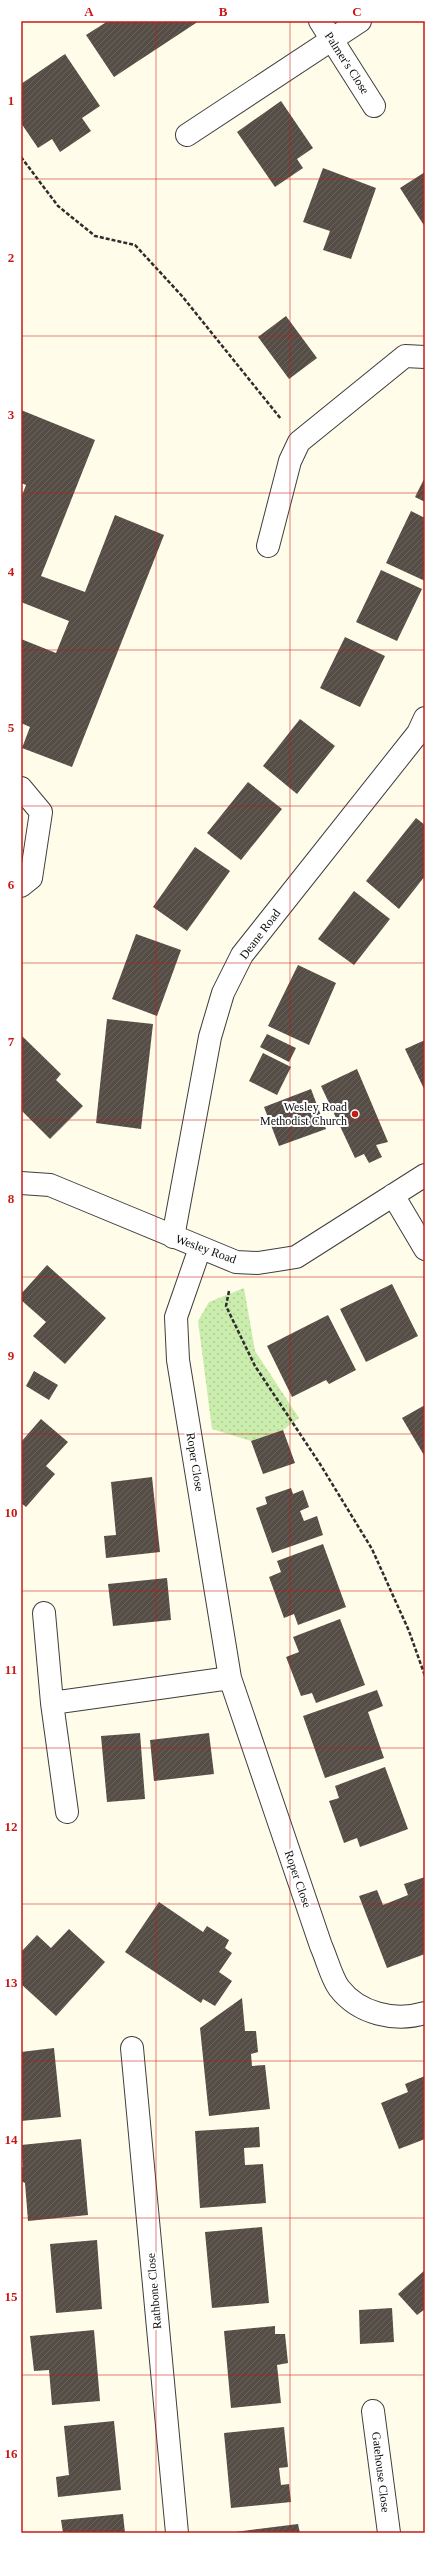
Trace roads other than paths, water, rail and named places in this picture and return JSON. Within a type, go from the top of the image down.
[{"type":"street","name":"Palmer's Close","points":[[320,21],[374,106]]},
{"type":"street","points":[[187,135],[360,21]]},
{"type":"street","points":[[268,546],[290,462],[299,442],[405,356],[425,357]]},
{"type":"street","name":"Deane Road","points":[[173,1237],[210,1037],[223,993],[242,955],[418,732],[425,718]]},
{"type":"street","points":[[21,788],[41,812],[31,878],[21,886]]},
{"type":"street","name":"Wesley Road","points":[[21,1183],[50,1185],[236,1262],[258,1263],[296,1257],[425,1175]]},
{"type":"street","points":[[393,1195],[425,1249]]},
{"type":"street","name":"Roper Close","points":[[200,1248],[176,1318],[178,1360],[230,1678],[321,1946],[338,1987],[353,2002],[385,2016],[412,2017],[425,2013]]},
{"type":"street","points":[[44,1613],[52,1703],[67,1812]]},
{"type":"street","points":[[52,1703],[230,1678]]},
{"type":"street","name":"Rathbone Close","points":[[132,2048],[177,2533]]},
{"type":"street","name":"Gatehouse Close","points":[[373,2411],[389,2533]]},
{"type":"place","name":"Wesley Road Methodist Church","points":[[355,1114]]}]
